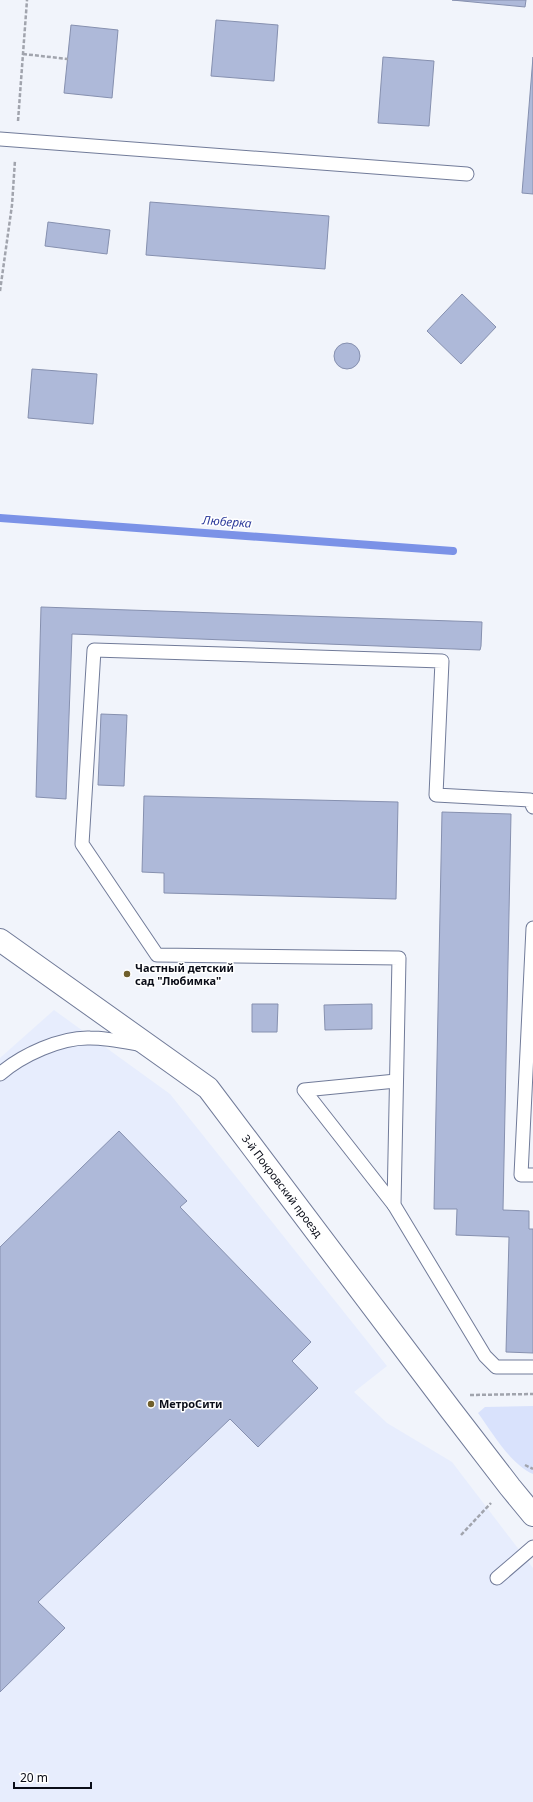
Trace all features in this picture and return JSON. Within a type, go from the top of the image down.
[{"type":"street","name":"3-й Покровский проезд","points":[[0,940],[208,1088],[450,1409],[533,1515]]},
{"type":"street","points":[[510,1487],[533,1494]]},
{"type":"lane","points":[[0,139],[467,174]]},
{"type":"lane","points":[[394,1205],[399,958],[157,955],[82,844],[94,650],[442,662],[436,796],[530,800],[533,807]]},
{"type":"lane","points":[[533,930],[529,1087],[522,1175],[533,1175]]},
{"type":"lane","points":[[0,1074],[12,1064],[57,1043],[90,1038],[148,1045]]},
{"type":"lane","points":[[396,1081],[304,1090],[394,1205],[485,1356],[496,1367],[533,1367]]},
{"type":"lane","points":[[497,1578],[533,1547]]},
{"type":"path","points":[[0,291],[12,205],[27,0]]},
{"type":"path","points":[[23,54],[68,59]]},
{"type":"path","points":[[450,1409],[464,1395],[533,1394]]},
{"type":"shaded area","points":[[54,1010],[170,1094],[387,1366],[354,1392],[387,1423],[452,1462],[533,1568],[533,1802],[0,1802],[0,1058]]},
{"type":"shaded area","points":[[533,1406],[533,1474],[517,1463],[509,1455],[478,1413],[485,1407]]},
{"type":"building","points":[[452,0],[526,0],[525,7]]},
{"type":"building","points":[[216,20],[278,25],[274,81],[211,76]]},
{"type":"building","points":[[71,25],[118,30],[112,98],[64,93]]},
{"type":"building","points":[[383,57],[434,61],[429,126],[378,123]]},
{"type":"building","points":[[533,57],[533,194],[522,193]]},
{"type":"building","points":[[150,202],[329,216],[325,269],[146,255]]},
{"type":"building","points":[[48,222],[110,230],[107,254],[45,246]]},
{"type":"building","points":[[462,294],[496,327],[461,364],[427,331]]},
{"type":"building","points":[[347,343],[356,347],[360,356],[356,365],[347,369],[338,365],[334,356],[338,347]]},
{"type":"building","points":[[32,369],[97,374],[93,424],[28,418]]},
{"type":"building","points":[[41,607],[482,622],[481,646],[480,650],[72,634],[66,799],[36,797]]},
{"type":"building","points":[[101,714],[127,715],[124,786],[98,785]]},
{"type":"building","points":[[144,796],[398,802],[396,899],[164,893],[164,873],[142,872]]},
{"type":"building","points":[[442,812],[511,814],[503,1210],[529,1211],[529,1229],[533,1229],[533,1353],[506,1352],[509,1237],[456,1235],[457,1209],[434,1209]]},
{"type":"building","points":[[252,1004],[278,1004],[277,1032],[252,1032]]},
{"type":"building","points":[[372,1004],[372,1029],[325,1030],[324,1005]]},
{"type":"building","name":"МетроСити","points":[[119,1131],[187,1201],[180,1207],[311,1342],[292,1361],[318,1388],[258,1447],[230,1419],[38,1602],[65,1628],[0,1692],[0,1247]]},
{"type":"waterway","name":"Люберка","points":[[0,518],[453,551]]},
{"type":"place","name":"Частный детский сад \"Любимка\"","points":[[127,974]]},
{"type":"place","name":"МетроСити","points":[[151,1404]]}]
